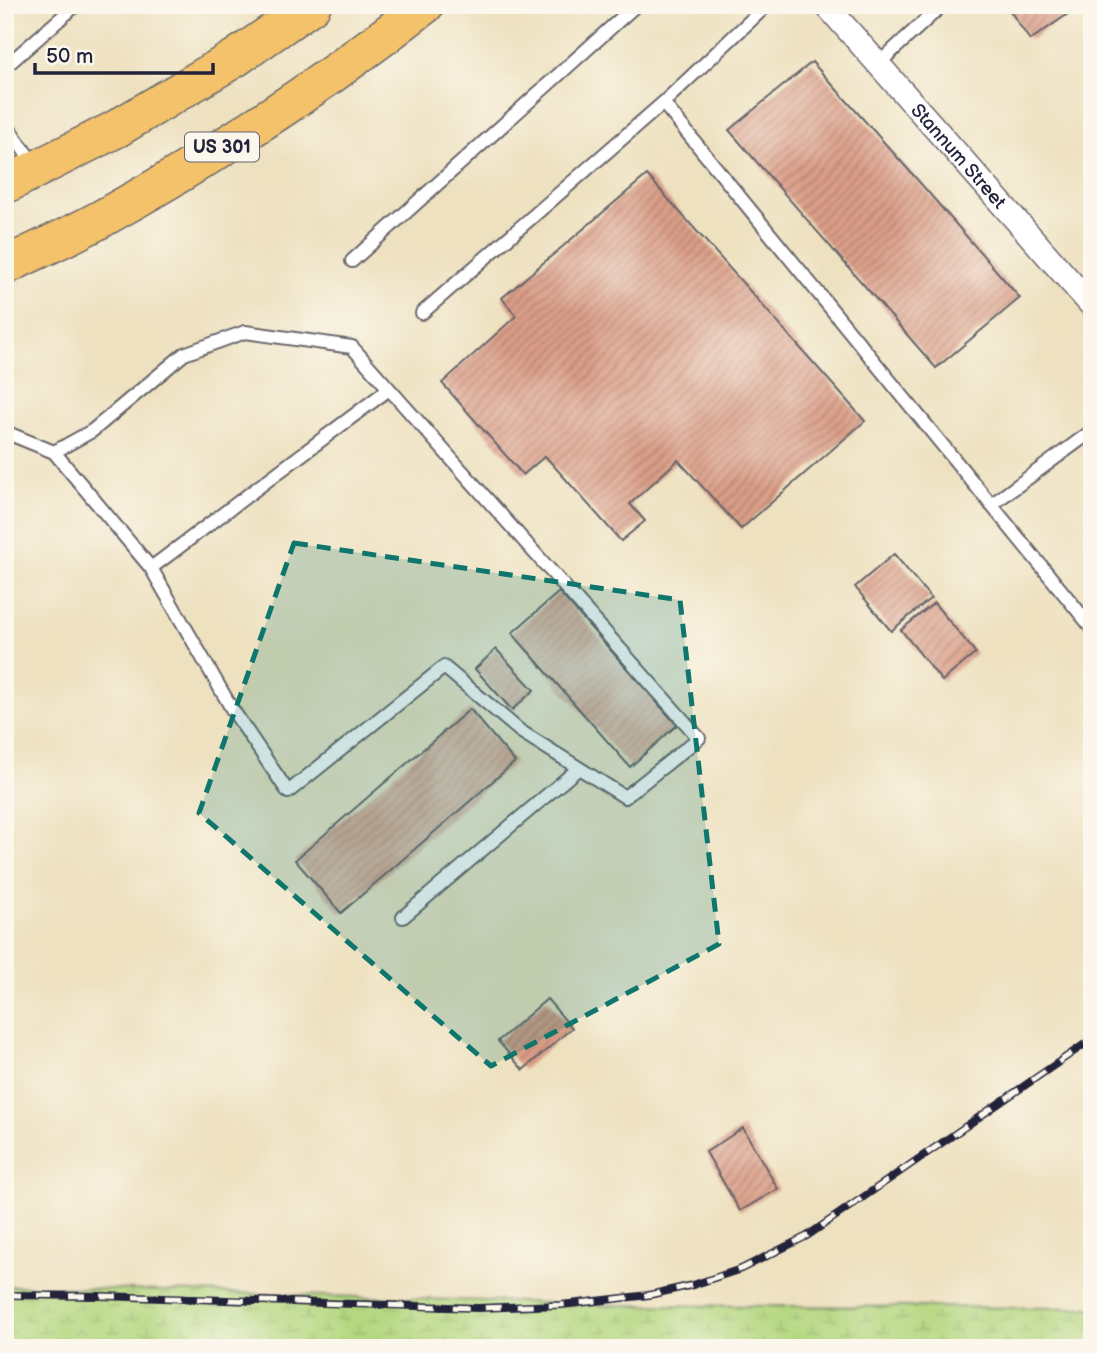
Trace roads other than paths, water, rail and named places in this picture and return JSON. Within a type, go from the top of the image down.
[{"type":"main road","points":[[21,177],[116,129],[237,57],[312,5]]},
{"type":"main road","points":[[327,78],[338,50],[390,5]]},
{"type":"main road","name":"US 301","points":[[5,266],[99,220],[187,169],[327,78],[425,5]]},
{"type":"street","name":"Stannum Street","points":[[826,5],[1092,306]]},
{"type":"lane","points":[[5,67],[76,5]]},
{"type":"lane","points":[[352,261],[636,5]]},
{"type":"lane","points":[[422,313],[663,103],[767,5]]},
{"type":"lane","points":[[877,64],[942,5]]},
{"type":"lane","points":[[663,103],[1092,628]]},
{"type":"lane","points":[[5,123],[21,177]]},
{"type":"lane","points":[[5,432],[54,452],[151,568],[232,709],[288,792],[444,667],[520,731],[625,797],[699,738],[352,347],[245,332],[184,354],[92,431],[54,452]]},
{"type":"lane","points":[[151,568],[389,389]]},
{"type":"lane","points":[[991,505],[1092,431]]},
{"type":"lane","points":[[403,917],[579,768]]},
{"type":"railway","points":[[5,1295],[478,1308],[561,1305],[649,1295],[693,1285],[741,1269],[807,1236],[1092,1039]]}]
